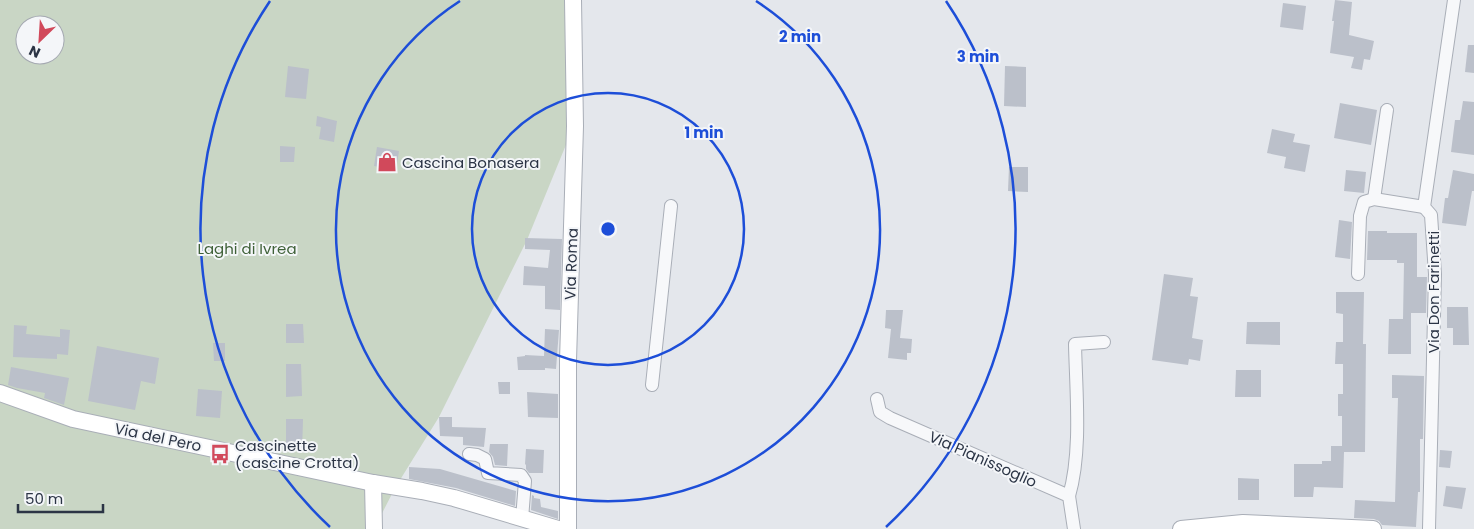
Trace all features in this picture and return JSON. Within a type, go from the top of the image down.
[{"type":"street","name":"Via Roma","points":[[568,529],[568,362],[576,126],[574,0]]},
{"type":"street","name":"Via Don Farinetti","points":[[1429,529],[1435,274],[1431,215],[1424,207],[1454,0]]},
{"type":"street","points":[[1374,199],[1387,110]]},
{"type":"street","points":[[1358,274],[1360,216],[1364,202],[1374,199],[1424,207]]},
{"type":"street","points":[[652,385],[671,206]]},
{"type":"street","points":[[1074,529],[1070,496],[1076,456],[1075,344],[1104,342]]},
{"type":"street","name":"Via del Pero","points":[[0,393],[73,419],[373,483],[454,498],[558,529]]},
{"type":"street","name":"Via Pianissoglio","points":[[877,399],[880,412],[890,418],[1070,496]]},
{"type":"street","points":[[469,454],[485,459],[488,473],[521,475],[525,481],[522,519]]},
{"type":"street","points":[[373,483],[374,529]]},
{"type":"street","points":[[1181,529],[1243,523],[1373,529]]},
{"type":"green space","name":"Laghi di Ivrea","points":[[0,0],[581,0],[579,113],[527,240],[439,417],[395,488],[374,529],[0,529]]},
{"type":"building","points":[[1335,0],[1352,2],[1349,35],[1374,41],[1370,60],[1364,59],[1362,70],[1351,68],[1354,57],[1330,53]]},
{"type":"building","points":[[1283,3],[1306,6],[1303,30],[1280,27]]},
{"type":"building","points":[[1468,45],[1474,45],[1474,73],[1465,72]]},
{"type":"building","points":[[288,66],[309,69],[306,99],[285,97]]},
{"type":"building","points":[[1005,66],[1026,67],[1026,107],[1004,106]]},
{"type":"building","points":[[1463,101],[1474,102],[1474,155],[1451,152],[1455,120],[1460,120]]},
{"type":"building","points":[[1340,103],[1377,110],[1371,145],[1334,138]]},
{"type":"building","points":[[317,116],[337,121],[334,142],[319,139],[321,127],[316,126]]},
{"type":"building","points":[[1272,129],[1295,134],[1293,142],[1310,145],[1305,172],[1284,168],[1286,157],[1267,153]]},
{"type":"building","points":[[280,146],[295,147],[294,162],[280,162]]},
{"type":"building","points":[[377,147],[399,151],[396,170],[374,166]]},
{"type":"building","points":[[1009,167],[1028,167],[1028,192],[1008,191]]},
{"type":"building","points":[[1346,170],[1366,172],[1364,193],[1344,191]]},
{"type":"building","points":[[1453,170],[1474,174],[1474,191],[1472,191],[1466,226],[1442,223],[1445,198],[1448,198]]},
{"type":"building","points":[[1339,220],[1352,222],[1350,259],[1335,257]]},
{"type":"building","points":[[1368,231],[1417,233],[1417,277],[1427,277],[1426,313],[1411,313],[1411,354],[1388,354],[1389,319],[1403,319],[1404,263],[1397,263],[1397,260],[1367,260]]},
{"type":"building","points":[[525,238],[562,239],[560,310],[545,309],[545,286],[523,285],[524,266],[548,268],[550,250],[525,249]]},
{"type":"building","points":[[1164,274],[1193,278],[1190,296],[1198,297],[1192,338],[1203,340],[1200,361],[1189,359],[1188,365],[1152,360]]},
{"type":"building","points":[[1336,292],[1364,292],[1363,344],[1366,344],[1365,452],[1344,452],[1343,488],[1314,487],[1313,497],[1294,497],[1294,464],[1322,464],[1322,461],[1331,461],[1331,446],[1342,446],[1342,416],[1338,416],[1338,394],[1343,394],[1343,364],[1335,364],[1336,342],[1343,342],[1343,314],[1336,313]]},
{"type":"building","points":[[1447,307],[1468,307],[1469,345],[1453,345],[1453,328],[1447,328]]},
{"type":"building","points":[[886,310],[903,310],[900,338],[912,339],[911,353],[907,353],[907,360],[888,358],[891,329],[885,328]]},
{"type":"building","points":[[1247,322],[1280,322],[1280,345],[1246,344]]},
{"type":"building","points":[[286,324],[303,324],[304,343],[286,343]]},
{"type":"building","points":[[14,325],[27,326],[26,334],[60,337],[60,329],[70,330],[68,355],[57,354],[57,359],[13,357]]},
{"type":"building","points":[[545,329],[559,330],[556,369],[518,370],[517,357],[525,355],[544,356]]},
{"type":"building","points":[[213,343],[225,343],[225,361],[214,361]]},
{"type":"building","points":[[97,346],[159,358],[155,384],[141,381],[135,410],[88,401]]},
{"type":"building","points":[[286,364],[301,364],[302,396],[286,397]]},
{"type":"building","points":[[11,367],[69,378],[64,405],[44,398],[45,393],[8,385]]},
{"type":"building","points":[[1236,370],[1261,370],[1261,397],[1235,397]]},
{"type":"building","points":[[1392,375],[1424,376],[1423,439],[1420,439],[1420,492],[1418,492],[1416,527],[1382,525],[1374,519],[1354,518],[1355,500],[1395,502],[1398,398],[1392,398]]},
{"type":"building","points":[[498,382],[510,382],[510,394],[499,394]]},
{"type":"building","points":[[198,389],[222,391],[220,418],[196,416]]},
{"type":"building","points":[[527,392],[558,394],[558,418],[528,417]]},
{"type":"building","points":[[439,417],[452,417],[452,427],[486,428],[484,447],[463,445],[463,437],[440,436]]},
{"type":"building","points":[[286,419],[303,419],[302,451],[286,451]]},
{"type":"building","points":[[490,444],[508,444],[507,466],[495,465],[493,457],[489,452]]},
{"type":"building","points":[[526,449],[544,450],[543,473],[529,473],[526,469]]},
{"type":"building","points":[[1440,450],[1452,451],[1450,468],[1439,467]]},
{"type":"building","points":[[409,467],[440,469],[516,491],[515,506],[456,488],[409,479]]},
{"type":"building","points":[[1238,478],[1259,479],[1259,500],[1238,500]]},
{"type":"building","points":[[1446,486],[1466,488],[1462,509],[1443,506]]},
{"type":"building","points":[[532,495],[534,498],[540,499],[541,507],[558,511],[558,519],[531,510]]},
{"type":"place","name":"Cascina Bonasera","points":[[387,162]]},
{"type":"place","name":"Cascinette (cascine Crotta)","points":[[220,454]]}]
